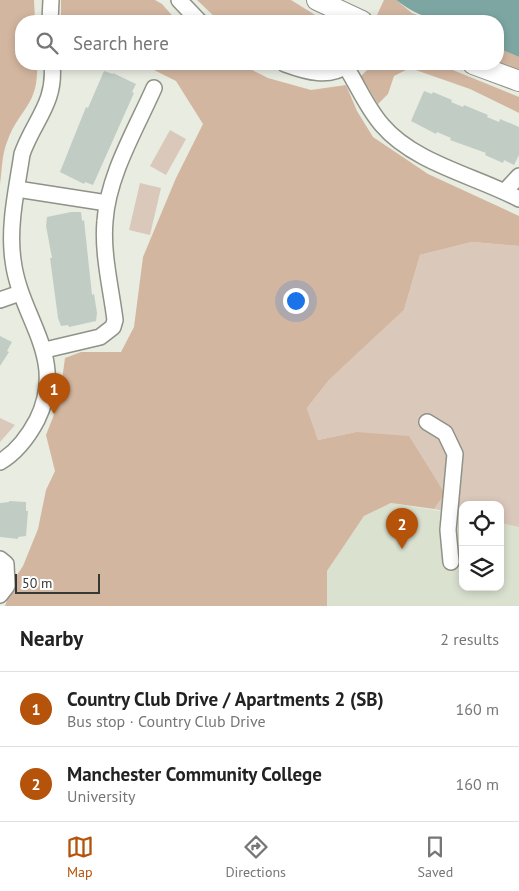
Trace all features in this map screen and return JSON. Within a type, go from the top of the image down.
[{"type":"main road","points":[[317,0],[349,15]]},
{"type":"main road","points":[[489,70],[519,81]]},
{"type":"street","points":[[50,15],[51,0]]},
{"type":"street","points":[[179,0],[193,15]]},
{"type":"street","points":[[0,462],[17,449],[40,412],[47,385],[45,350],[20,293],[12,247],[22,154],[26,142],[50,100],[52,70]]},
{"type":"street","points":[[300,70],[318,73],[337,70]]},
{"type":"street","points":[[350,70],[371,111],[393,137],[420,154],[519,199]]},
{"type":"street","points":[[45,350],[100,337],[113,327],[115,320],[104,232],[107,203],[119,169],[154,88]]},
{"type":"street","points":[[505,191],[519,176]]},
{"type":"street","points":[[17,188],[107,203]]},
{"type":"street","points":[[0,300],[20,293]]},
{"type":"street","points":[[427,422],[445,433],[455,454],[448,530],[451,562]]},
{"type":"street","points":[[0,559],[6,564],[7,586],[0,595]]},
{"type":"shaded area","points":[[0,0],[34,0],[35,15],[15,15],[15,70],[37,70],[35,89],[5,147],[0,184]]},
{"type":"shaded area","points":[[61,0],[155,0],[162,4],[172,15],[61,15]]},
{"type":"shaded area","points":[[197,0],[291,0],[315,15],[213,15]]},
{"type":"shaded area","points":[[384,0],[396,0],[417,15],[377,15]]},
{"type":"shaded area","points":[[504,51],[519,57],[519,72],[504,66]]},
{"type":"shaded area","points":[[154,70],[252,70],[268,78],[311,90],[346,85],[357,111],[373,137],[428,174],[519,216],[519,246],[472,242],[420,255],[404,310],[329,380],[307,408],[318,440],[356,432],[409,436],[445,494],[434,509],[391,503],[364,516],[327,571],[327,606],[5,606],[15,578],[23,566],[38,529],[46,490],[55,471],[46,435],[59,402],[65,358],[81,352],[121,352],[134,327],[143,257],[176,178],[203,124],[176,81]]},
{"type":"shaded area","points":[[367,70],[406,70],[394,76],[388,94],[378,104],[361,76]]},
{"type":"shaded area","points":[[416,70],[453,70],[519,97],[519,113],[470,89]]},
{"type":"shaded area","points":[[170,130],[186,139],[166,175],[150,166]]},
{"type":"shaded area","points":[[140,183],[161,188],[150,235],[129,230]]},
{"type":"shaded area","points":[[472,242],[519,246],[519,527],[504,524],[504,501],[459,501],[459,514],[434,509],[445,494],[356,432],[318,440],[307,408],[329,380],[404,310],[420,255]]},
{"type":"shaded area","points":[[0,418],[15,425],[0,442]]},
{"type":"shaded area","points":[[391,503],[459,514],[459,591],[504,591],[504,524],[519,527],[519,606],[327,606],[327,571],[364,516]]},
{"type":"water","points":[[396,0],[519,0],[519,57],[504,51],[504,15],[421,15]]},
{"type":"building","points":[[104,71],[113,73],[136,84],[132,92],[134,93],[93,185],[85,182],[84,184],[60,172],[86,107],[88,108]]},
{"type":"building","points":[[424,91],[432,94],[433,92],[452,100],[451,102],[488,115],[487,117],[499,122],[500,119],[519,127],[519,155],[514,165],[504,160],[503,163],[485,155],[486,153],[450,140],[451,138],[437,132],[436,134],[411,121]]},
{"type":"building","points":[[81,212],[82,221],[84,220],[92,295],[94,294],[97,313],[96,321],[69,327],[68,325],[61,326],[58,318],[50,258],[52,258],[46,226],[47,217]]},
{"type":"building","points":[[0,336],[12,342],[7,351],[9,352],[0,366]]},
{"type":"building","points":[[9,501],[26,502],[26,511],[28,511],[26,536],[18,537],[18,539],[0,537],[0,503]]},
{"type":"place","name":"Country Club Drive / Apartments 2 (SB)","points":[[54,414]]},
{"type":"place","name":"Manchester Community College","points":[[402,549]]}]
